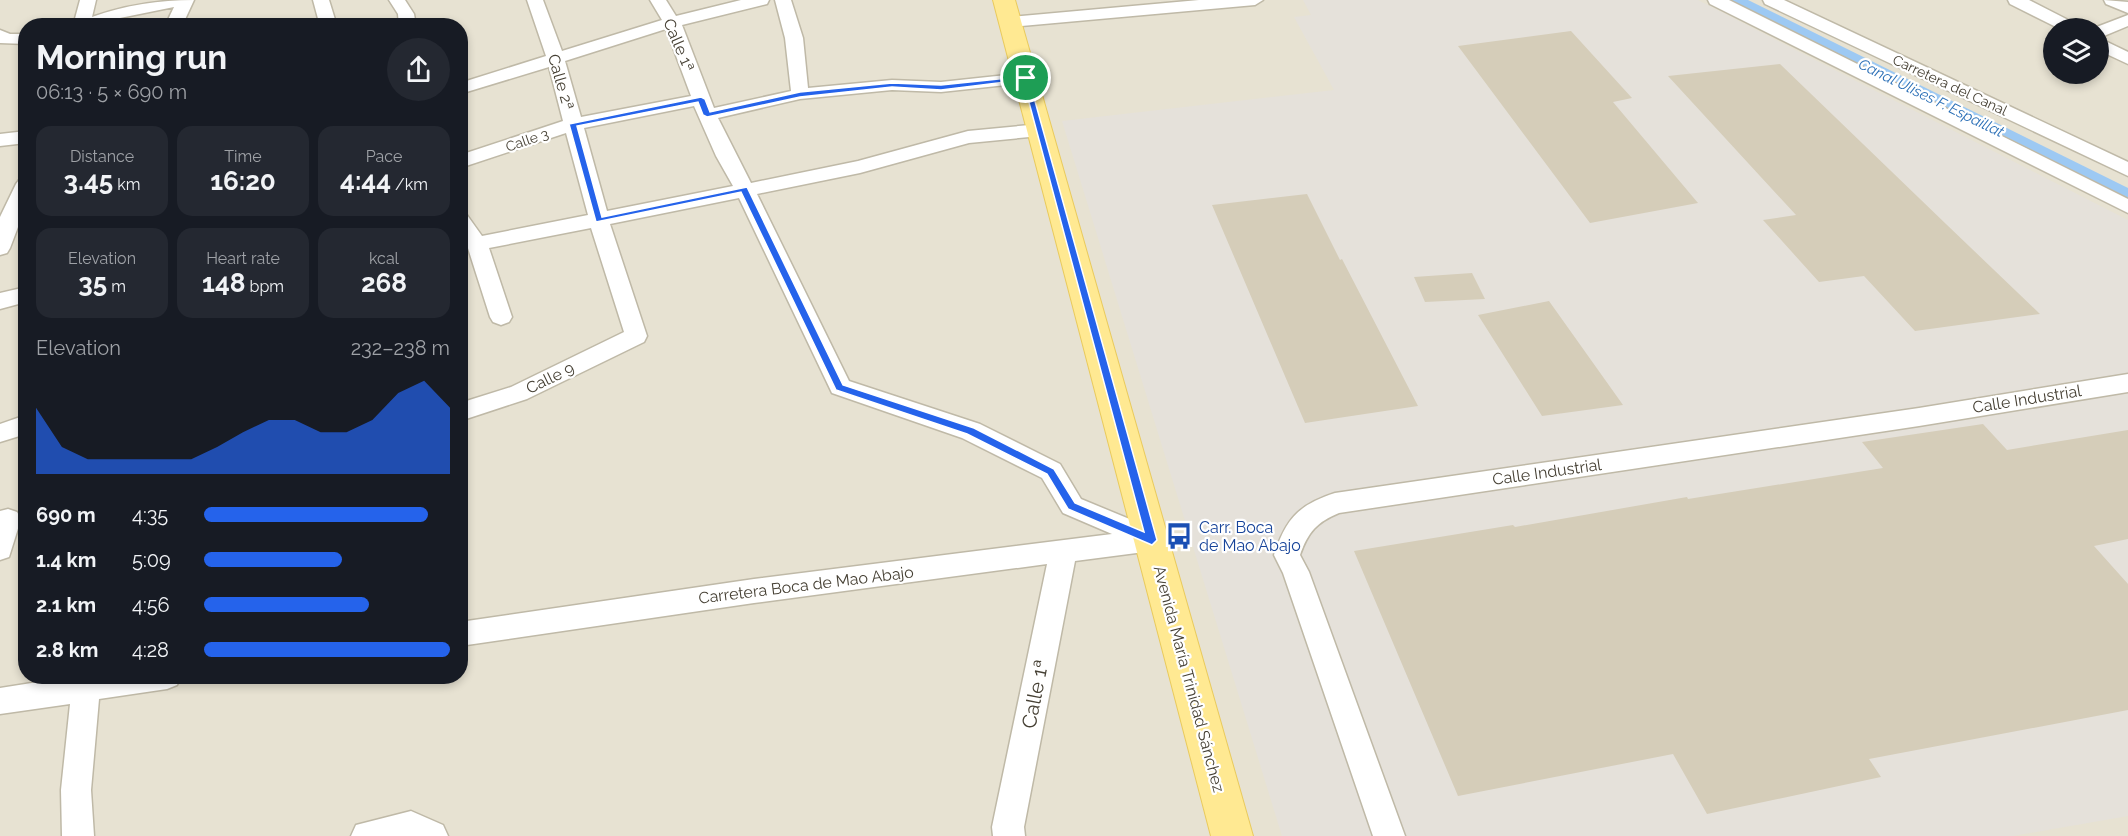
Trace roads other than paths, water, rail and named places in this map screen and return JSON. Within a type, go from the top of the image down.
[{"type":"main road","name":"Avenida María Trinidad Sánchez","points":[[1007,11],[1232,836]]},
{"type":"street","points":[[84,18],[88,0]]},
{"type":"street","points":[[105,18],[186,0]]},
{"type":"street","points":[[176,18],[186,0]]},
{"type":"street","points":[[321,0],[327,18]]},
{"type":"street","points":[[397,0],[407,18]]},
{"type":"street","name":"Calle 2ª","points":[[535,0],[556,60],[599,220],[636,336]]},
{"type":"street","name":"Calle 1ª","points":[[658,0],[672,22],[704,107],[840,387],[971,431],[1051,471],[1072,506],[1152,540]]},
{"type":"street","points":[[468,87],[672,22],[761,0]]},
{"type":"street","points":[[783,0],[794,38],[800,94]]},
{"type":"street","points":[[1007,11],[1255,0]]},
{"type":"street","name":"Carretera del Canal","points":[[1716,0],[1943,98],[2128,170]]},
{"type":"street","name":"Carretera del Canal","points":[[1771,0],[2128,207]]},
{"type":"street","points":[[2016,0],[2051,18]]},
{"type":"street","points":[[2112,0],[2128,8]]},
{"type":"street","points":[[2109,28],[2128,20]]},
{"type":"street","points":[[2,40],[18,39]]},
{"type":"street","points":[[2109,50],[2128,59]]},
{"type":"street","name":"Calle 3","points":[[468,159],[573,124],[800,94],[892,85],[941,87],[1026,78]]},
{"type":"street","points":[[477,244],[860,167],[968,137],[1040,130]]},
{"type":"street","points":[[0,140],[18,138]]},
{"type":"street","points":[[0,248],[18,204]]},
{"type":"street","points":[[468,231],[477,244],[501,317]]},
{"type":"street","points":[[0,301],[18,296]]},
{"type":"street","name":"Calle 9","points":[[468,409],[519,393],[636,336]]},
{"type":"street","name":"Calle Industrial","points":[[1389,836],[1296,572],[1287,555],[1295,529],[1311,514],[1335,503],[1919,417],[2128,383]]},
{"type":"street","points":[[0,433],[18,427]]},
{"type":"street","points":[[0,549],[11,518]]},
{"type":"street","name":"Carretera Boca de Mao Abajo","points":[[468,633],[754,591],[1152,540]]},
{"type":"street","name":"Calle 1ª","points":[[1009,836],[1008,827],[1063,553]]},
{"type":"street","points":[[0,701],[113,684]]},
{"type":"street","points":[[78,836],[76,790],[86,688]]},
{"type":"street","points":[[367,836],[411,825],[432,836]]},
{"type":"waterway","name":"Canal Ulises F. Espaillat","points":[[1734,0],[2128,196]]},
{"type":"place","name":"Carr. Boca de Mao Abajo","points":[[1179,536]]}]
